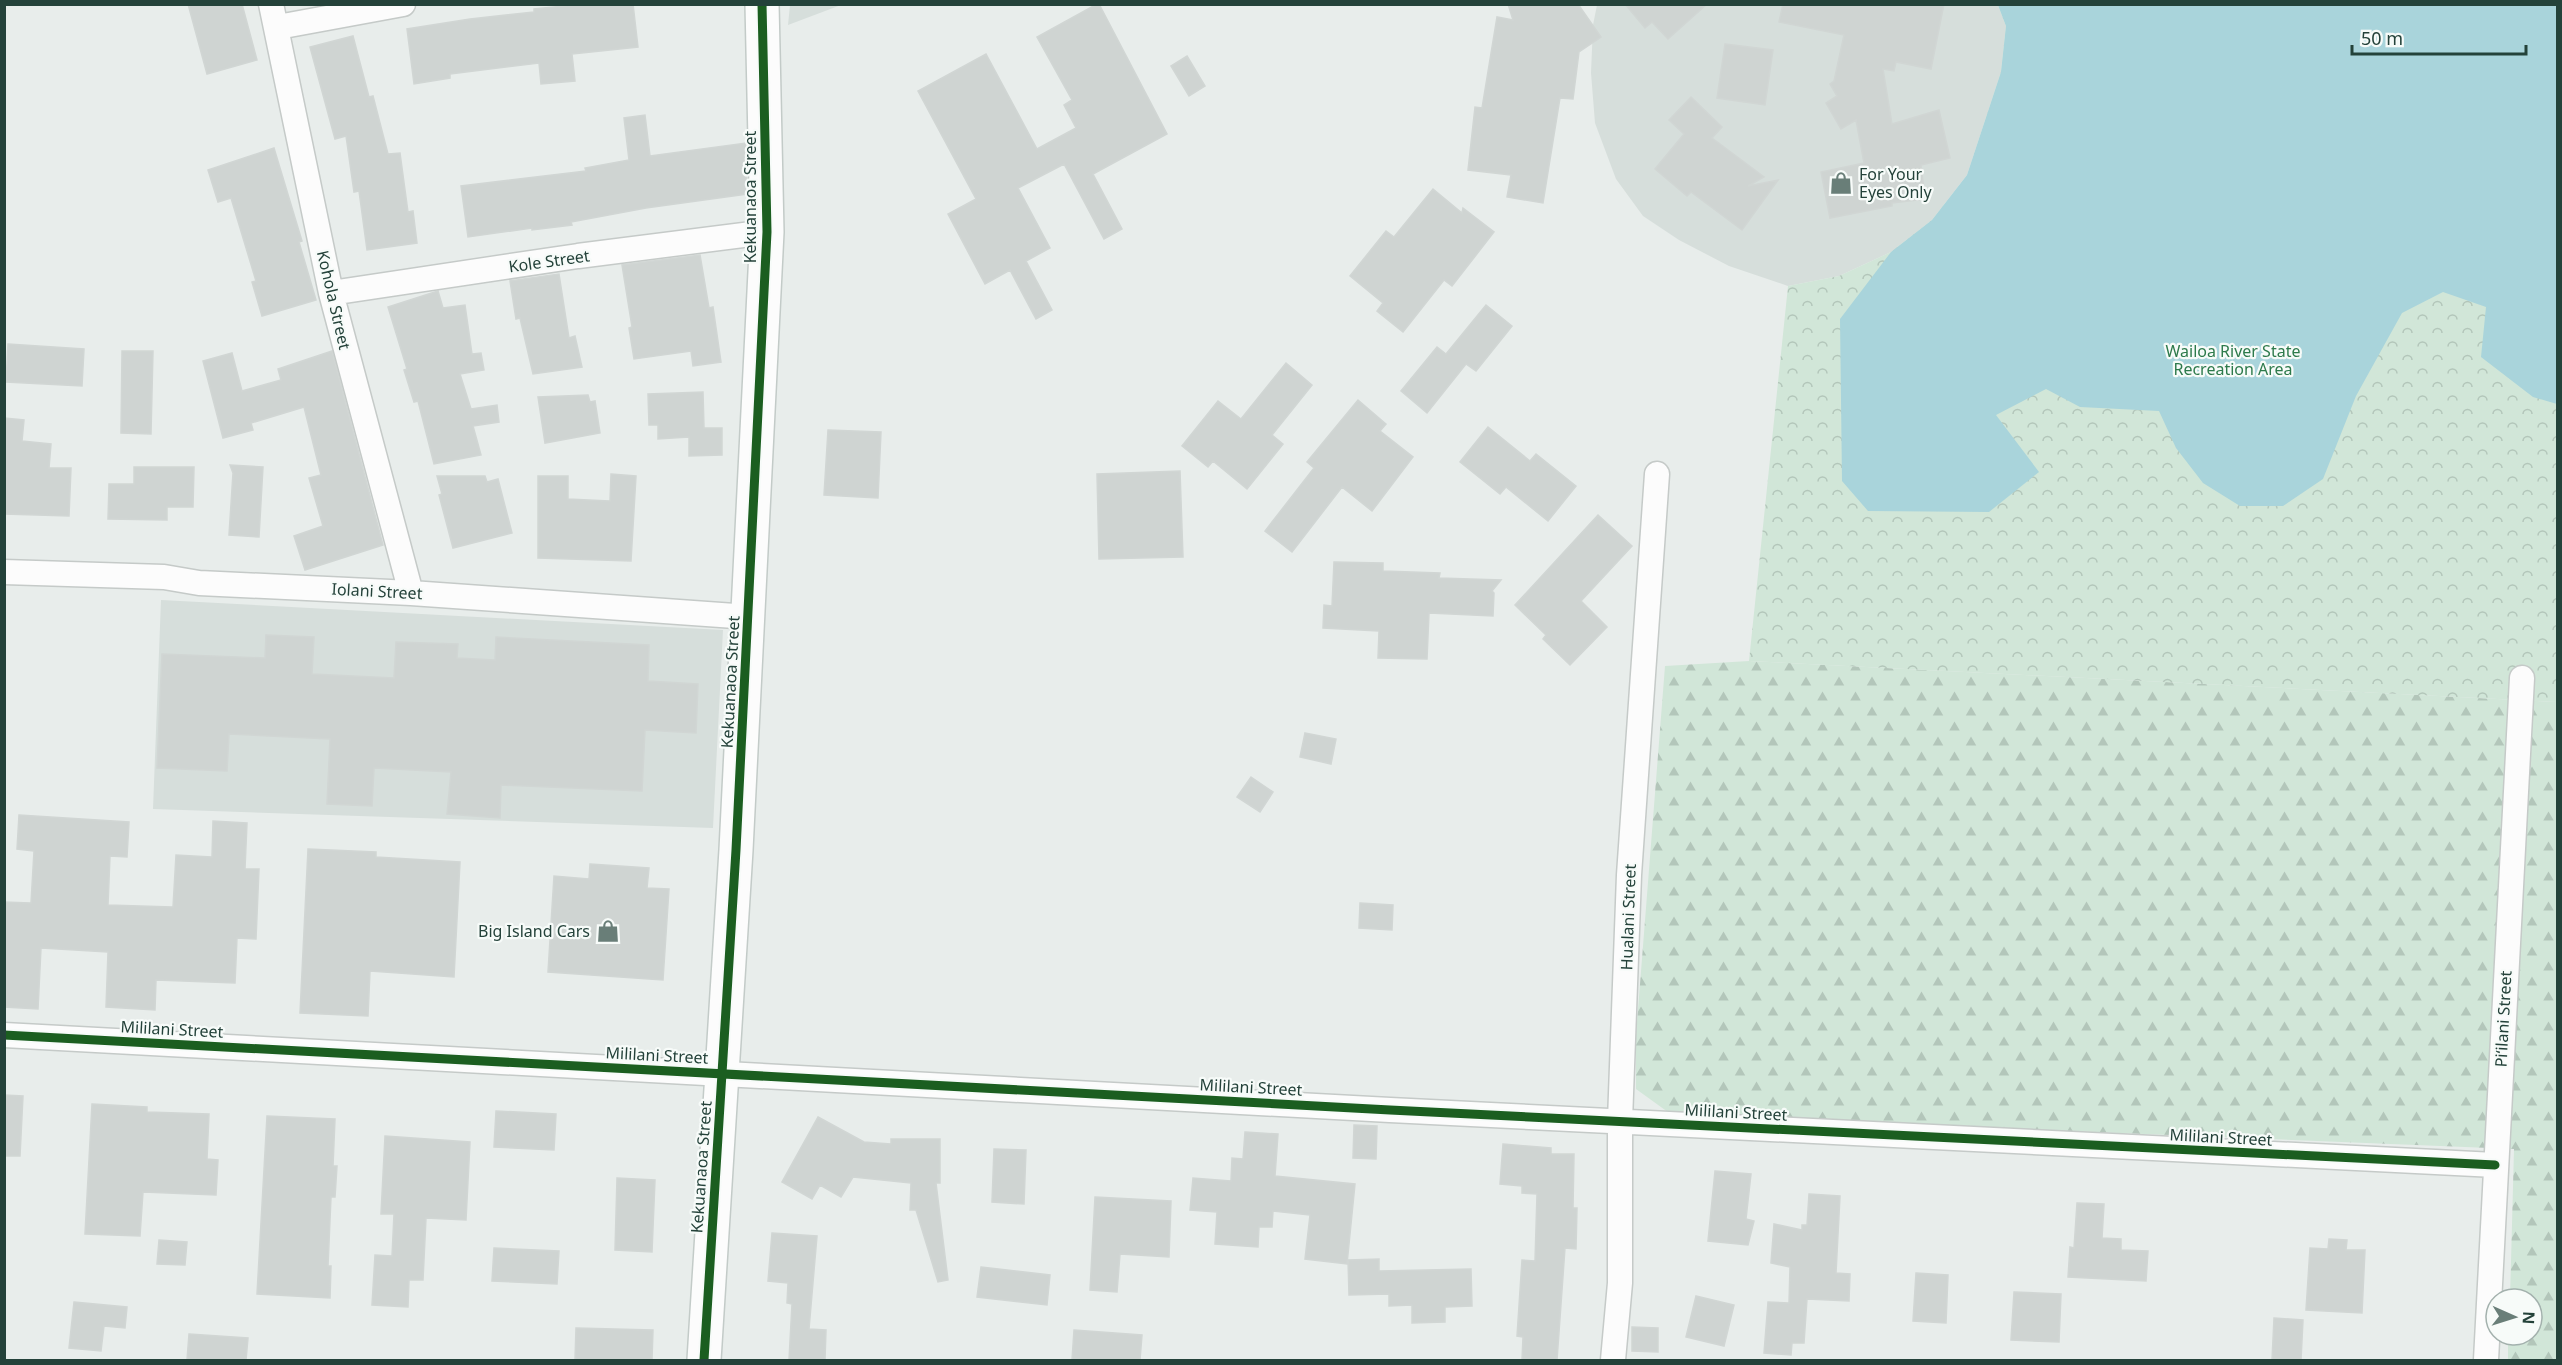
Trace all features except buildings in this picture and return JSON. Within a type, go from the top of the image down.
[{"type":"street","points":[[274,16],[403,4]]},
{"type":"street","name":"Kekuanaoa Street","points":[[704,1360],[749,617],[767,232],[762,4]]},
{"type":"street","name":"Kohola Street","points":[[274,16],[331,293],[411,593]]},
{"type":"street","name":"Kole Street","points":[[331,293],[578,256],[767,232]]},
{"type":"street","name":"Hualani Street","points":[[1613,1360],[1620,1283],[1620,1121],[1629,875],[1657,474]]},
{"type":"street","name":"Iolani Street","points":[[4,572],[164,577],[199,583],[411,593],[749,617]]},
{"type":"street","name":"Pi‘ilani Street","points":[[2486,1360],[2522,678]]},
{"type":"street","name":"Mililani Street","points":[[4,1035],[2495,1165]]},
{"type":"shaded area","points":[[790,4],[841,5],[788,25]]},
{"type":"shaded area","points":[[1597,5],[1998,5],[2006,26],[2001,72],[1967,175],[1932,220],[1891,252],[1839,276],[1788,286],[1729,266],[1679,240],[1643,216],[1616,179],[1595,123],[1591,73],[1593,25]]},
{"type":"shaded area","points":[[161,600],[723,630],[713,828],[153,809]]},
{"type":"green space","name":"Wailoa River State Recreation Area","points":[[1998,5],[2557,5],[2557,702],[1749,661],[1788,286],[1839,276],[1891,252],[1932,220],[1967,176],[2001,72],[2006,26]]},
{"type":"green space","points":[[1749,661],[2557,702],[2557,1360],[2508,1360],[2508,1347],[2544,1347],[2544,1287],[2510,1287],[2514,1149],[1672,1115],[1636,1089],[1636,1035],[1665,666]]},
{"type":"water","points":[[1998,5],[2557,5],[2557,404],[2533,397],[2481,357],[2486,307],[2443,292],[2402,313],[2356,396],[2323,479],[2283,506],[2240,506],[2203,483],[2176,448],[2159,411],[2080,407],[2046,389],[1996,415],[2039,472],[1989,512],[1868,511],[1842,481],[1840,319],[1891,252],[1932,220],[1967,175],[2001,72],[2006,26]]},
{"type":"cycle path","points":[[704,1360],[736,850],[767,232],[762,4]]},
{"type":"cycle path","points":[[4,1035],[1390,1110],[2495,1165]]},
{"type":"place","name":"For Your Eyes Only","points":[[1841,183]]},
{"type":"place","name":"Big Island Cars","points":[[608,931]]}]
